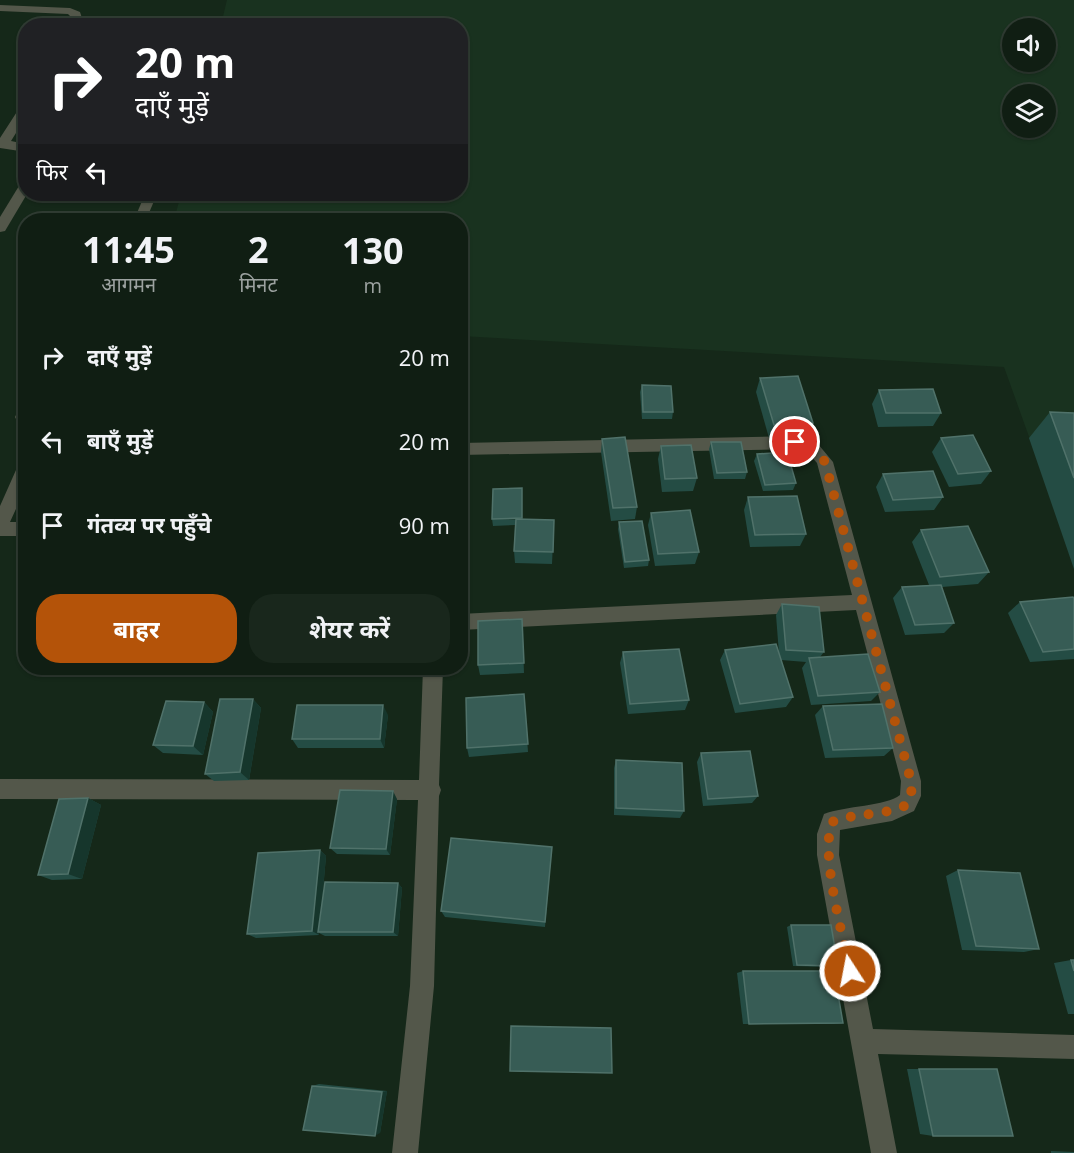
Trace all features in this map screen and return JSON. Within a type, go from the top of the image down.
[{"type":"street","points":[[0,8],[70,11],[78,18]]},
{"type":"street","points":[[1,144],[7,139],[18,120]]},
{"type":"street","points":[[1,144],[18,147]]},
{"type":"street","points":[[0,228],[18,198]]},
{"type":"street","points":[[468,449],[795,442],[809,446],[820,453],[825,462],[911,781],[912,795],[908,803],[897,809],[832,822],[828,834],[828,855],[884,1153]]},
{"type":"street","points":[[18,485],[0,528],[18,529]]},
{"type":"street","points":[[468,622],[863,602]]},
{"type":"street","points":[[405,1153],[422,986],[431,789],[433,675]]},
{"type":"street","points":[[0,789],[431,789]]},
{"type":"street","points":[[863,1041],[1074,1047]]},
{"type":"shaded area","points":[[227,0],[1074,0],[1074,562],[1004,367],[468,336],[468,213],[176,213],[179,201],[468,201],[468,18],[223,18]]},
{"type":"building","points":[[798,376],[813,423],[774,425],[760,378]]},
{"type":"building","points":[[642,385],[671,386],[673,412],[643,412]]},
{"type":"building","points":[[933,389],[941,413],[886,413],[879,390]]},
{"type":"building","points":[[1050,412],[1074,413],[1074,478]]},
{"type":"building","points":[[973,435],[991,471],[958,474],[941,438]]},
{"type":"building","points":[[625,437],[637,507],[613,508],[602,439]]},
{"type":"building","points":[[711,442],[741,442],[747,472],[717,473]]},
{"type":"building","points":[[691,445],[697,478],[665,479],[661,446]]},
{"type":"building","points":[[787,452],[796,483],[765,485],[757,454]]},
{"type":"building","points":[[933,471],[943,497],[893,500],[883,474]]},
{"type":"building","points":[[522,488],[522,518],[492,519],[493,489]]},
{"type":"building","points":[[797,496],[806,534],[755,535],[748,497]]},
{"type":"building","points":[[690,510],[699,552],[658,554],[651,513]]},
{"type":"building","points":[[516,519],[554,520],[553,552],[514,551]]},
{"type":"building","points":[[642,521],[649,560],[625,562],[619,522]]},
{"type":"building","points":[[968,526],[989,572],[940,577],[921,530]]},
{"type":"building","points":[[941,585],[954,623],[915,625],[902,587]]},
{"type":"building","points":[[1073,597],[1074,649],[1043,652],[1020,602]]},
{"type":"building","points":[[782,604],[819,607],[824,652],[786,650]]},
{"type":"building","points":[[522,619],[524,663],[478,665],[478,621]]},
{"type":"building","points":[[776,644],[793,697],[740,704],[725,650]]},
{"type":"building","points":[[679,649],[689,700],[630,704],[623,652]]},
{"type":"building","points":[[868,654],[880,692],[818,696],[809,658]]},
{"type":"building","points":[[524,694],[528,744],[467,748],[466,698]]},
{"type":"building","points":[[220,699],[253,699],[240,772],[205,774]]},
{"type":"building","points":[[166,701],[204,702],[193,746],[153,745]]},
{"type":"building","points":[[882,704],[893,748],[833,750],[823,706]]},
{"type":"building","points":[[297,705],[383,705],[380,739],[292,739]]},
{"type":"building","points":[[750,751],[758,796],[708,799],[701,753]]},
{"type":"building","points":[[616,760],[682,763],[684,811],[616,808]]},
{"type":"building","points":[[340,790],[393,791],[386,849],[330,848]]},
{"type":"building","points":[[88,798],[68,874],[38,875],[59,799]]},
{"type":"building","points":[[451,838],[552,847],[545,922],[441,911]]},
{"type":"building","points":[[320,850],[312,931],[247,934],[258,853]]},
{"type":"building","points":[[958,870],[1020,873],[1039,949],[976,946]]},
{"type":"building","points":[[325,882],[398,883],[393,932],[318,932]]},
{"type":"building","points":[[791,925],[831,925],[838,966],[797,965]]},
{"type":"building","points":[[743,971],[834,971],[843,1023],[749,1024]]},
{"type":"building","points":[[511,1026],[611,1028],[612,1073],[510,1071]]},
{"type":"building","points":[[919,1069],[997,1069],[1013,1136],[933,1136]]},
{"type":"building","points":[[312,1086],[382,1092],[375,1136],[303,1130]]},
{"type":"route","points":[[795,442],[816,450],[825,462],[911,781],[912,795],[908,803],[897,809],[844,817],[832,822],[828,834],[828,855],[850,971]]}]
